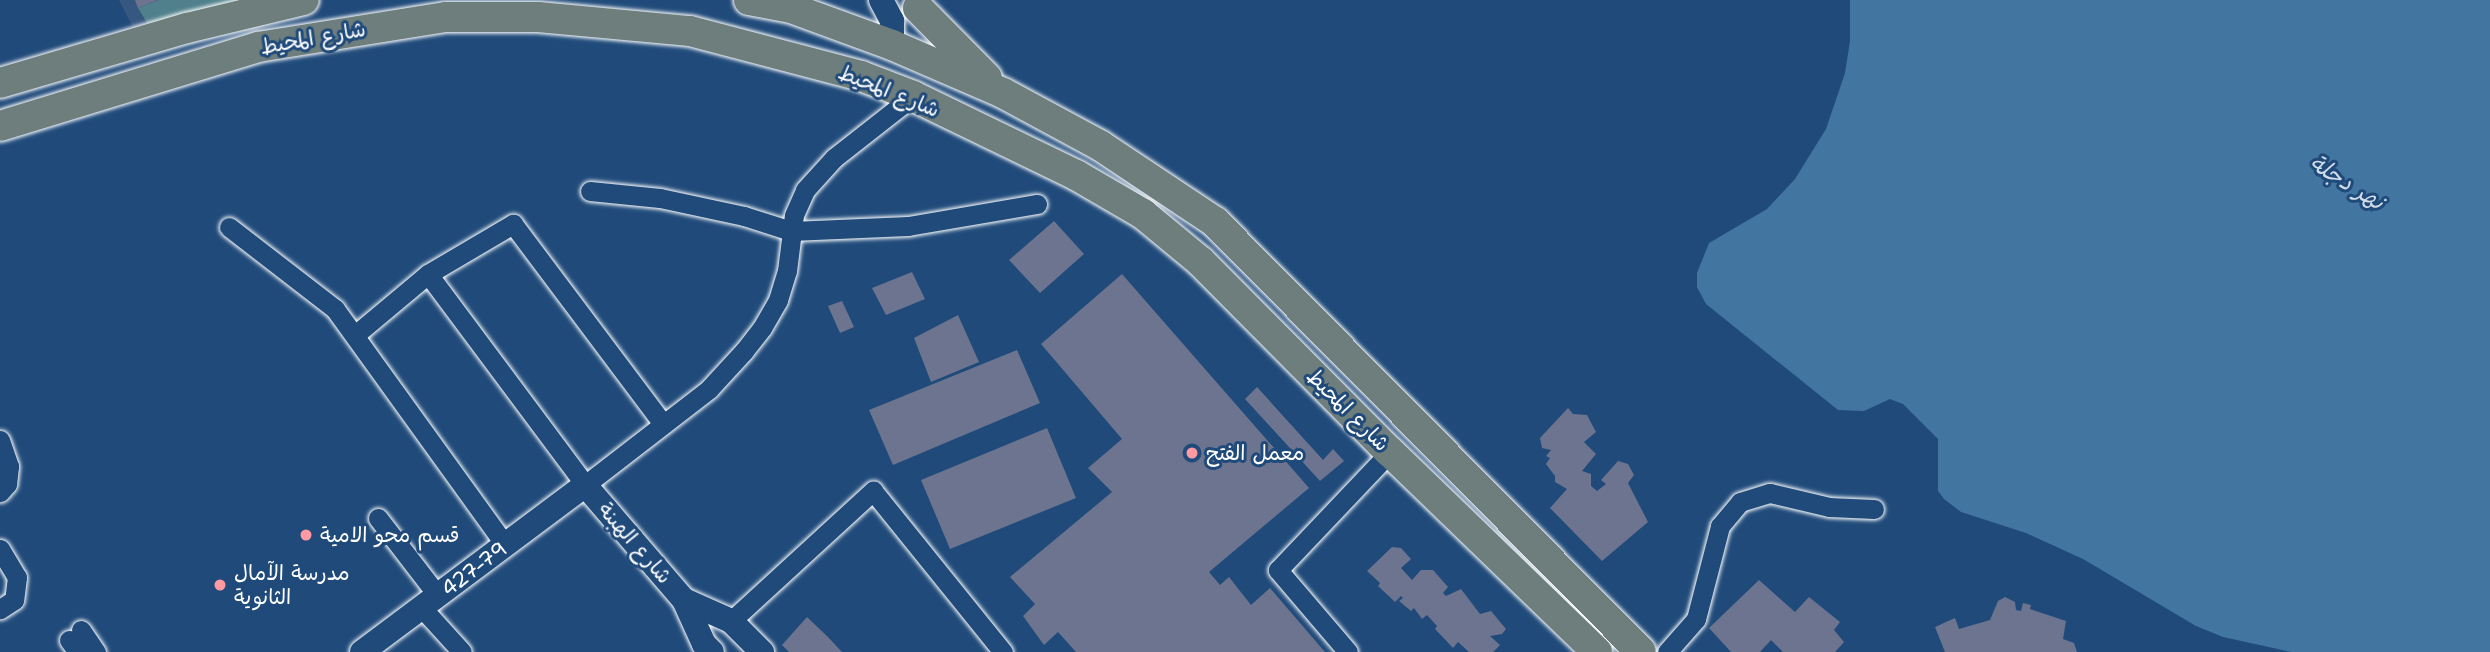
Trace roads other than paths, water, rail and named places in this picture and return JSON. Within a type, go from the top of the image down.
[{"type":"main road","name":"شارع المحيط","points":[[0,83],[187,27],[304,0]]},
{"type":"main road","name":"شارع المحيط","points":[[749,0],[804,4],[880,41],[1003,93],[1101,146],[1215,222],[1641,652]]},
{"type":"main road","points":[[916,4],[959,52],[1003,93]]},
{"type":"main road","name":"شارع المحيط","points":[[0,126],[258,47],[446,17],[538,17],[690,30],[808,60],[913,92],[1076,175],[1143,214],[1201,262],[1390,452],[1597,652]]},
{"type":"main road","points":[[856,75],[869,59],[871,48],[880,41],[913,92]]},
{"type":"main road","points":[[913,92],[928,93],[932,82],[940,74],[938,64]]},
{"type":"main road","points":[[913,92],[938,64]]},
{"type":"street","points":[[880,41],[892,21],[881,0]]},
{"type":"street","points":[[916,4],[938,64]]},
{"type":"street","points":[[428,274],[585,485],[709,388],[762,328],[778,300],[787,271],[790,231],[798,202],[817,175],[834,158],[913,92]]},
{"type":"street","points":[[590,191],[660,198],[744,216],[790,231],[908,226],[1037,205]]},
{"type":"street","points":[[355,335],[428,274],[513,223],[663,424]]},
{"type":"street","points":[[229,227],[335,309],[505,545]]},
{"type":"street","points":[[0,440],[9,466],[7,484],[0,492]]},
{"type":"street","points":[[1348,652],[1278,570],[1390,452]]},
{"type":"street","name":"427-79","points":[[362,652],[585,485]]},
{"type":"street","name":"شارع الهبنة","points":[[585,485],[684,600],[704,644],[712,652]]},
{"type":"street","points":[[731,621],[873,491],[1003,652]]},
{"type":"street","points":[[1667,652],[1696,619],[1720,526],[1740,502],[1754,495],[1770,493],[1829,507],[1874,509]]},
{"type":"street","points":[[378,518],[462,652]]},
{"type":"street","points":[[0,549],[17,577],[14,600],[0,609]]},
{"type":"street","name":"شارع الهبنة","points":[[684,600],[731,621],[762,652]]},
{"type":"street","points":[[76,641],[96,652]]},
{"type":"water","name":"نهر دجلة","points":[[1850,0],[2490,0],[2490,652],[2291,652],[2223,637],[2196,626],[2083,559],[2026,533],[1961,512],[1938,491],[1938,439],[1903,404],[1890,399],[1864,411],[1838,410],[1706,304],[1697,287],[1697,273],[1709,243],[1767,209],[1795,179],[1826,129],[1845,73],[1850,41]]},
{"type":"place","name":"معمل الفتح","points":[[1192,453]]},
{"type":"place","name":"قسم محو الامية","points":[[306,535]]},
{"type":"place","name":"مدرسة الآمال الثانوية","points":[[220,585]]}]
